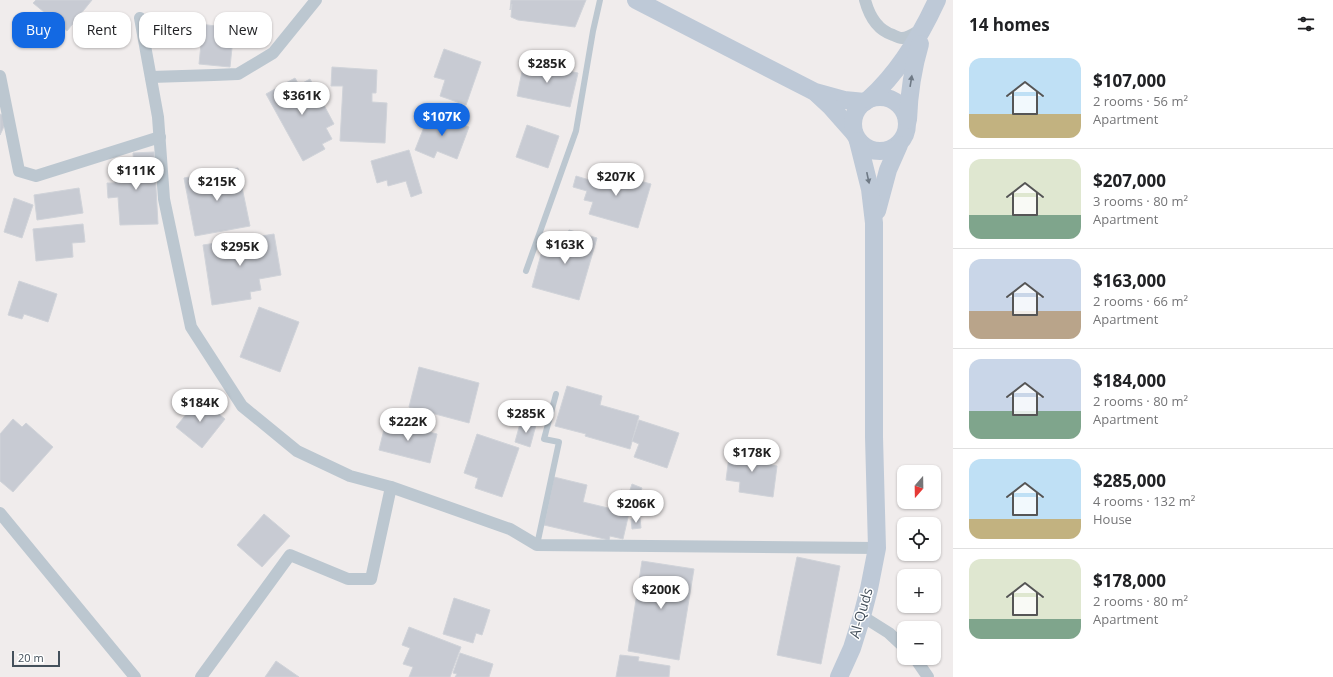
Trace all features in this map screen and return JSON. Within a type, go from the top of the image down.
[{"type":"street","points":[[151,76],[214,76],[238,74],[273,53],[316,0]]},
{"type":"street","points":[[636,0],[815,92],[844,100],[867,100],[877,97],[885,97],[893,100],[900,105],[908,120]]},
{"type":"street","points":[[865,0],[869,13],[878,26],[888,34],[901,38],[924,28]]},
{"type":"street","points":[[874,223],[869,182],[853,124],[854,116],[858,108],[884,85],[897,69],[924,28],[937,0]]},
{"type":"street","points":[[874,223],[888,170],[899,145],[905,138],[908,129],[909,90],[912,69],[924,28]]},
{"type":"street","points":[[146,48],[158,117],[164,199],[191,327],[242,406],[297,451],[350,476],[391,487],[510,529],[537,545],[877,548]]},
{"type":"street","points":[[0,76],[19,171],[36,176],[160,137]]},
{"type":"street","points":[[815,92],[831,107],[865,147],[873,151],[882,152],[891,150],[899,145]]},
{"type":"street","name":"Al-Quds","points":[[839,677],[852,648],[862,616],[877,548],[874,437],[874,223]]},
{"type":"street","points":[[201,677],[290,555],[348,579],[371,579],[391,487]]},
{"type":"street","points":[[0,513],[135,677]]},
{"type":"street","points":[[862,616],[890,633],[897,640]]},
{"type":"street","points":[[920,665],[928,677]]},
{"type":"lane","points":[[526,271],[576,131],[593,31],[600,0]]},
{"type":"lane","points":[[537,545],[559,442],[544,439],[556,394]]},
{"type":"building","points":[[36,0],[92,0],[82,12],[73,12],[73,24],[67,31],[65,29],[65,12],[44,12],[33,3]]},
{"type":"building","points":[[511,0],[586,0],[575,27],[518,20],[511,17]]},
{"type":"building","points":[[206,25],[214,26],[214,48],[232,48],[230,67],[199,64],[201,48],[206,48]]},
{"type":"building","points":[[444,49],[481,62],[466,105],[440,96],[445,80],[434,77]]},
{"type":"building","points":[[524,62],[578,73],[570,107],[517,96]]},
{"type":"building","points":[[332,67],[377,70],[376,93],[372,93],[372,102],[387,103],[385,143],[340,141],[343,86],[331,86]]},
{"type":"building","points":[[295,78],[299,85],[310,79],[334,124],[326,128],[332,139],[322,144],[325,149],[303,161],[266,94]]},
{"type":"building","points":[[430,112],[469,127],[457,159],[437,151],[434,158],[415,150]]},
{"type":"building","points":[[0,114],[8,118],[0,135]]},
{"type":"building","points":[[527,125],[559,136],[548,168],[516,157]]},
{"type":"building","points":[[409,150],[422,193],[411,197],[406,181],[388,186],[387,180],[377,183],[371,161]]},
{"type":"building","points":[[154,152],[158,224],[120,225],[118,197],[108,198],[107,183],[115,183],[114,167],[134,166],[133,153]]},
{"type":"building","points":[[238,168],[250,226],[195,236],[184,178]]},
{"type":"building","points":[[600,170],[651,184],[638,228],[589,214],[593,202],[584,200],[587,191],[573,187],[576,176],[596,182]]},
{"type":"building","points":[[79,188],[83,213],[37,220],[34,195]]},
{"type":"building","points":[[14,198],[33,205],[22,238],[4,232]]},
{"type":"building","points":[[83,224],[85,242],[72,243],[73,257],[36,261],[33,229]]},
{"type":"building","points":[[569,230],[597,238],[579,300],[532,287],[545,240],[564,246]]},
{"type":"building","points":[[274,234],[281,275],[259,279],[261,290],[250,292],[251,299],[212,305],[203,245]]},
{"type":"building","points":[[19,281],[57,294],[48,322],[24,314],[22,319],[8,315]]},
{"type":"building","points":[[259,307],[299,322],[280,372],[240,357]]},
{"type":"building","points":[[419,367],[479,383],[469,423],[409,407]]},
{"type":"building","points":[[567,386],[602,396],[600,405],[639,416],[630,449],[585,436],[586,434],[555,426]]},
{"type":"building","points":[[199,398],[225,419],[202,448],[176,427]]},
{"type":"building","points":[[13,419],[22,427],[26,423],[53,447],[13,492],[0,481],[0,434]]},
{"type":"building","points":[[521,420],[536,425],[530,447],[515,442]]},
{"type":"building","points":[[639,420],[679,433],[667,468],[634,457],[639,444],[632,441]]},
{"type":"building","points":[[386,421],[437,434],[430,463],[379,450]]},
{"type":"building","points":[[477,434],[519,448],[502,497],[475,488],[478,478],[464,473]]},
{"type":"building","points":[[730,449],[767,455],[766,464],[777,466],[773,497],[739,492],[740,482],[726,480]]},
{"type":"building","points":[[554,477],[587,485],[583,502],[629,513],[623,539],[610,536],[609,540],[544,525]]},
{"type":"building","points":[[632,484],[642,488],[635,505],[626,502],[624,508],[615,505],[621,490],[629,493]]},
{"type":"building","points":[[264,514],[290,536],[262,567],[237,545]]},
{"type":"building","points":[[640,518],[641,528],[632,529],[631,519]]},
{"type":"building","points":[[797,557],[840,566],[821,664],[777,655]]},
{"type":"building","points":[[642,561],[694,569],[679,660],[628,651]]},
{"type":"building","points":[[454,598],[490,610],[482,635],[476,633],[473,643],[443,634]]},
{"type":"building","points":[[409,627],[461,647],[450,677],[409,677],[413,667],[403,664],[410,648],[402,645]]},
{"type":"building","points":[[460,653],[493,664],[489,677],[455,677],[457,674],[453,673]]},
{"type":"building","points":[[620,655],[639,657],[638,661],[670,666],[669,677],[616,677]]},
{"type":"building","points":[[276,661],[299,677],[265,677]]}]
